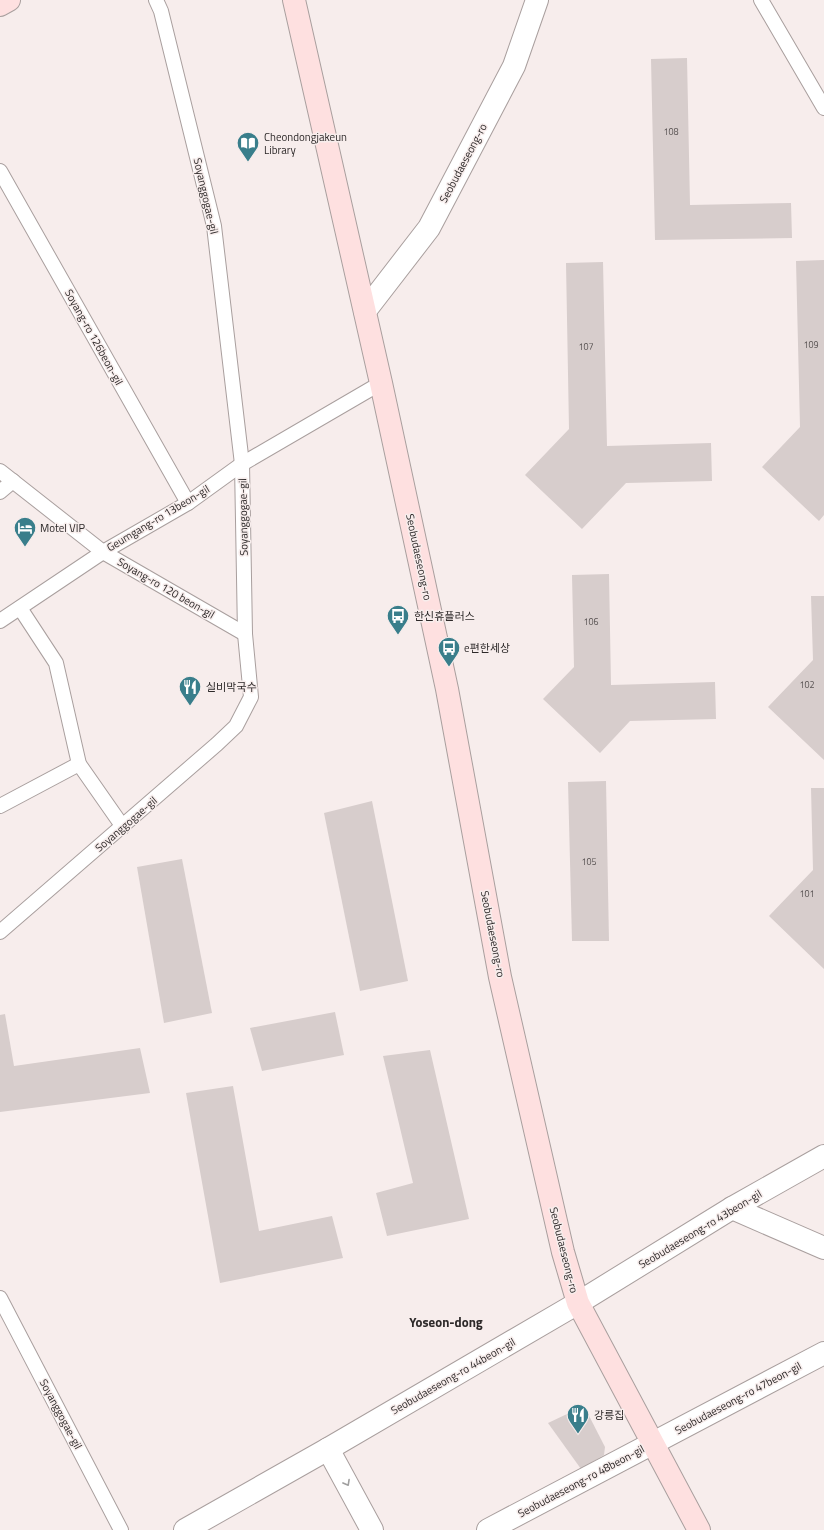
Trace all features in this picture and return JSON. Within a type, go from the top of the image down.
[{"type":"street","points":[[0,5],[9,0]]},
{"type":"street","name":"Seobudaeseong-ro","points":[[294,0],[381,383],[447,689],[500,977],[563,1252],[578,1303],[699,1530]]},
{"type":"street","name":"Seobudaeseong-ro","points":[[365,311],[429,228],[514,66],[536,0]]},
{"type":"street","name":"Seobudaeseong-ro 43beon-gil","points":[[578,1303],[732,1208],[824,1156]]},
{"type":"street","points":[[732,1208],[824,1248]]},
{"type":"street","name":"Seobudaeseong-ro 44beon-gil","points":[[185,1530],[328,1449],[578,1303]]},
{"type":"street","name":"Seobudaeseong-ro 47beon-gil","points":[[652,1443],[824,1353]]},
{"type":"street","name":"Seobudaeseong-ro 48beon-gil","points":[[488,1530],[652,1443]]},
{"type":"street","points":[[328,1449],[372,1530]]},
{"type":"lane","name":"Soyanggogae-gil","points":[[0,932],[123,827],[236,726],[251,697],[245,634],[242,464],[214,226],[161,11],[156,0]]},
{"type":"lane","points":[[761,0],[824,108]]},
{"type":"lane","name":"Soyang-ro 126beon-gil","points":[[0,171],[188,503]]},
{"type":"lane","name":"Geumgang-ro 13beon-gil","points":[[0,621],[103,552],[188,503],[242,464],[381,383]]},
{"type":"lane","name":"Soyang-ro 120 beon-gil","points":[[0,470],[103,552],[245,634]]},
{"type":"lane","points":[[0,492],[13,481]]},
{"type":"lane","points":[[20,608],[56,663],[79,764],[123,827]]},
{"type":"lane","points":[[0,806],[79,764]]},
{"type":"lane","name":"Soyanggogae-gil","points":[[0,1298],[121,1530]]},
{"type":"building","points":[[687,58],[690,205],[791,203],[792,238],[655,240],[651,59]]},
{"type":"building","points":[[824,260],[824,515],[819,521],[762,467],[800,427],[796,261]]},
{"type":"building","points":[[603,262],[607,446],[711,443],[712,481],[626,483],[582,529],[525,475],[569,429],[566,263]]},
{"type":"building","points":[[609,574],[611,685],[715,682],[716,719],[630,721],[600,753],[543,699],[574,667],[572,575]]},
{"type":"building","points":[[811,596],[824,596],[824,760],[768,707],[813,660]]},
{"type":"building","points":[[606,781],[609,941],[572,941],[568,782]]},
{"type":"building","points":[[811,788],[824,788],[824,969],[769,916],[813,870]]},
{"type":"building","points":[[372,801],[408,981],[360,991],[324,813]]},
{"type":"building","points":[[182,859],[212,1013],[164,1023],[137,867]]},
{"type":"building","points":[[335,1012],[344,1055],[262,1071],[250,1028]]},
{"type":"building","points":[[5,1014],[14,1066],[140,1048],[150,1093],[0,1112],[0,1015]]},
{"type":"building","points":[[430,1050],[469,1219],[387,1236],[376,1193],[413,1183],[383,1056]]},
{"type":"building","points":[[233,1086],[259,1231],[332,1216],[343,1258],[220,1283],[186,1093]]},
{"type":"building","name":"강릉집","points":[[584,1406],[605,1447],[604,1455],[581,1469],[548,1423]]},
{"type":"place","name":"Cheondongjakeun Library","points":[[248,162]]},
{"type":"place","name":"Motel VIP","points":[[25,548]]},
{"type":"place","name":"한신휴플러스","points":[[398,636]]},
{"type":"place","name":"e편한세상","points":[[449,668]]},
{"type":"place","name":"실비막국수","points":[[190,706]]},
{"type":"place","name":"강릉집","points":[[578,1434]]},
{"type":"district","name":"Yoseon-dong","points":[[446,1322]]}]
